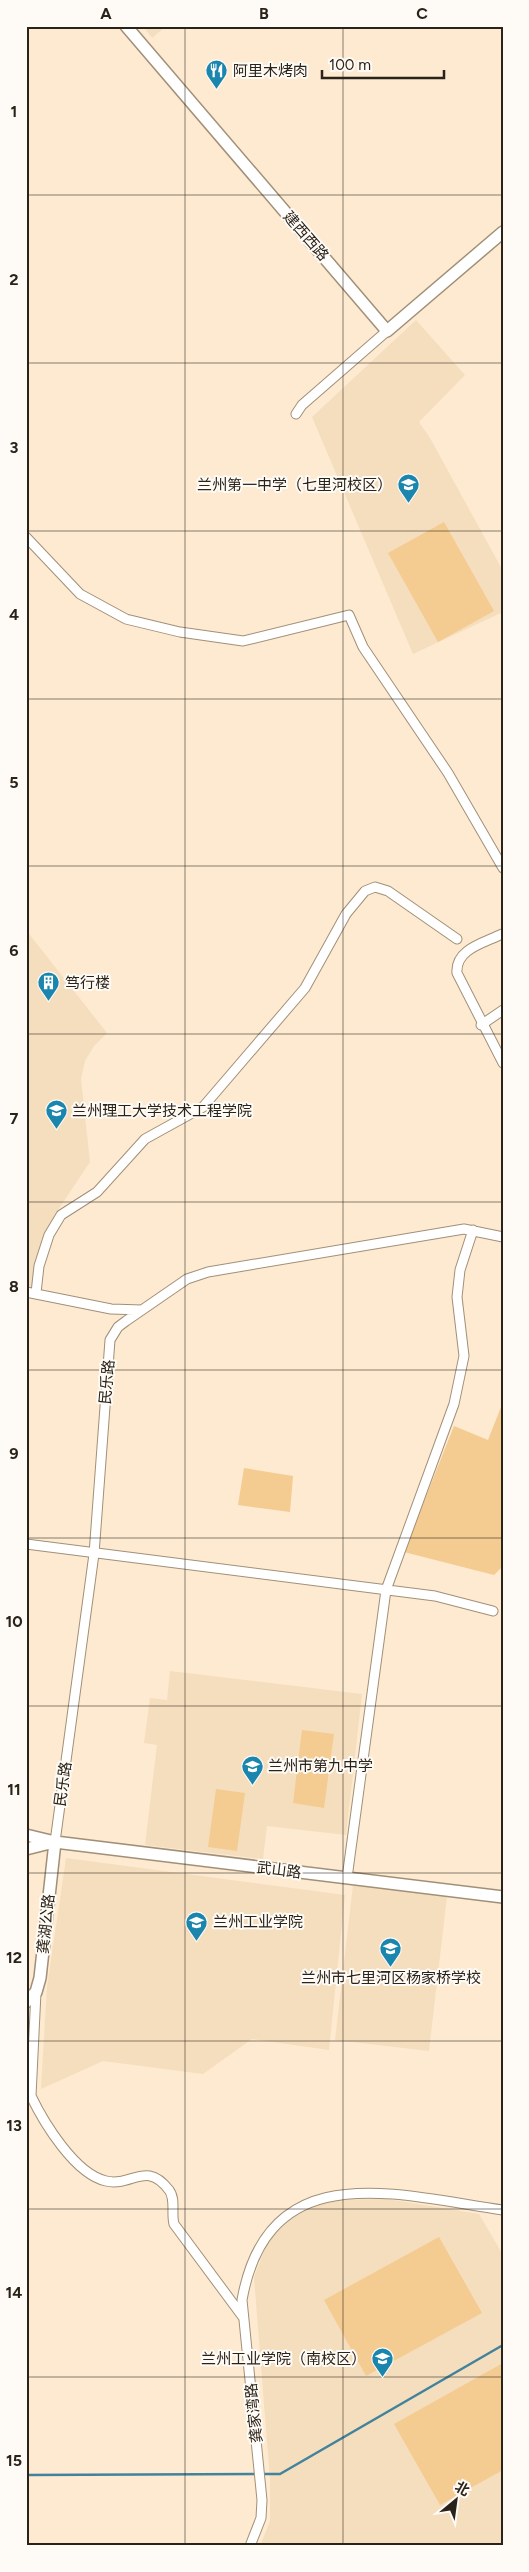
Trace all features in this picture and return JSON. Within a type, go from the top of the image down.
[{"type":"main road","name":"建西西路","points":[[126,26],[387,331]]},
{"type":"main road","points":[[387,331],[503,232]]},
{"type":"main road","points":[[26,1835],[55,1842]]},
{"type":"main road","points":[[26,1849],[55,1842]]},
{"type":"main road","name":"武山路","points":[[55,1842],[503,1898]]},
{"type":"main road","name":"龚湖公路","points":[[36,1992],[40,1978],[55,1842]]},
{"type":"main road","points":[[26,2002],[36,1992]]},
{"type":"street","points":[[296,414],[302,405],[387,331]]},
{"type":"street","points":[[26,537],[80,594],[126,619],[180,632],[243,641],[349,615],[363,647],[448,773],[503,868]]},
{"type":"street","points":[[142,1310],[111,1309],[31,1293],[49,1235],[61,1215],[97,1192],[145,1139],[203,1107],[305,988],[346,914],[365,891],[375,887],[388,891],[457,940]]},
{"type":"street","points":[[502,934],[464,952],[458,961],[457,973],[481,1024],[503,1063]]},
{"type":"street","points":[[481,1024],[503,1010]]},
{"type":"street","points":[[347,1878],[373,1669],[386,1590],[456,1396],[464,1356],[457,1297],[460,1270],[473,1230]]},
{"type":"street","name":"民乐路","points":[[55,1842],[94,1554],[110,1340],[118,1327],[187,1279],[208,1272],[445,1231],[473,1230],[503,1237]]},
{"type":"street","points":[[26,1544],[435,1596],[493,1611]]},
{"type":"street","points":[[36,1992],[31,2096],[37,2109],[70,2156],[93,2175],[107,2181],[121,2181],[146,2174],[156,2178],[168,2189],[173,2196],[171,2214],[174,2224],[244,2320]]},
{"type":"street","name":"龚家湾路","points":[[250,2546],[261,2518],[261,2485],[242,2300],[246,2278],[260,2246],[270,2231],[290,2210],[310,2201],[332,2195],[359,2192],[393,2194],[503,2210]]},
{"type":"shaded area","points":[[143,26],[166,26],[152,38]]},
{"type":"shaded area","name":"兰州第一中学（七里河校区）","points":[[416,320],[465,375],[419,422],[430,438],[503,571],[503,612],[413,654],[312,417]]},
{"type":"shaded area","points":[[444,522],[494,611],[438,642],[388,553]]},
{"type":"shaded area","name":"兰州理工大学技术工程学院","points":[[26,930],[107,1033],[94,1046],[85,1061],[81,1079],[90,1162],[54,1216],[41,1263],[42,1291],[26,1289]]},
{"type":"shaded area","points":[[503,1402],[503,1566],[494,1575],[404,1552],[454,1426],[488,1440]]},
{"type":"shaded area","points":[[244,1468],[293,1476],[290,1512],[238,1505]]},
{"type":"shaded area","name":"兰州市第九中学","points":[[170,1671],[362,1694],[346,1835],[267,1826],[263,1859],[145,1845],[157,1745],[144,1743],[150,1698],[167,1700]]},
{"type":"shaded area","points":[[302,1730],[334,1734],[324,1808],[293,1803]]},
{"type":"shaded area","points":[[216,1789],[245,1793],[237,1851],[208,1847]]},
{"type":"shaded area","name":"兰州工业学院","points":[[66,1858],[345,1895],[329,2050],[252,2039],[203,2074],[103,2061],[41,2089],[47,1987]]},
{"type":"shaded area","name":"兰州市七里河区杨家桥学校","points":[[353,1885],[447,1896],[429,2051],[335,2040]]},
{"type":"shaded area","name":"兰州工业学院（南校区）","points":[[387,2199],[479,2214],[503,2255],[503,2546],[260,2546],[270,2521],[270,2480],[254,2277],[267,2243],[290,2217],[330,2200]]},
{"type":"shaded area","points":[[439,2237],[482,2313],[366,2376],[324,2300]]},
{"type":"shaded area","points":[[503,2363],[503,2470],[440,2505],[394,2424]]},
{"type":"waterway","points":[[263,2474],[280,2474],[503,2345]]},
{"type":"waterway","points":[[26,2475],[257,2474]]},
{"type":"place","name":"阿里木烤肉","points":[[217,90]]},
{"type":"place","name":"兰州第一中学（七里河校区）","points":[[408,504]]},
{"type":"place","name":"笃行楼","points":[[49,1002]]},
{"type":"place","name":"兰州理工大学技术工程学院","points":[[56,1130]]},
{"type":"place","name":"兰州市第九中学","points":[[252,1785]]},
{"type":"place","name":"兰州工业学院","points":[[197,1941]]},
{"type":"place","name":"兰州市七里河区杨家桥学校","points":[[391,1968]]},
{"type":"place","name":"兰州工业学院（南校区）","points":[[382,2378]]}]
